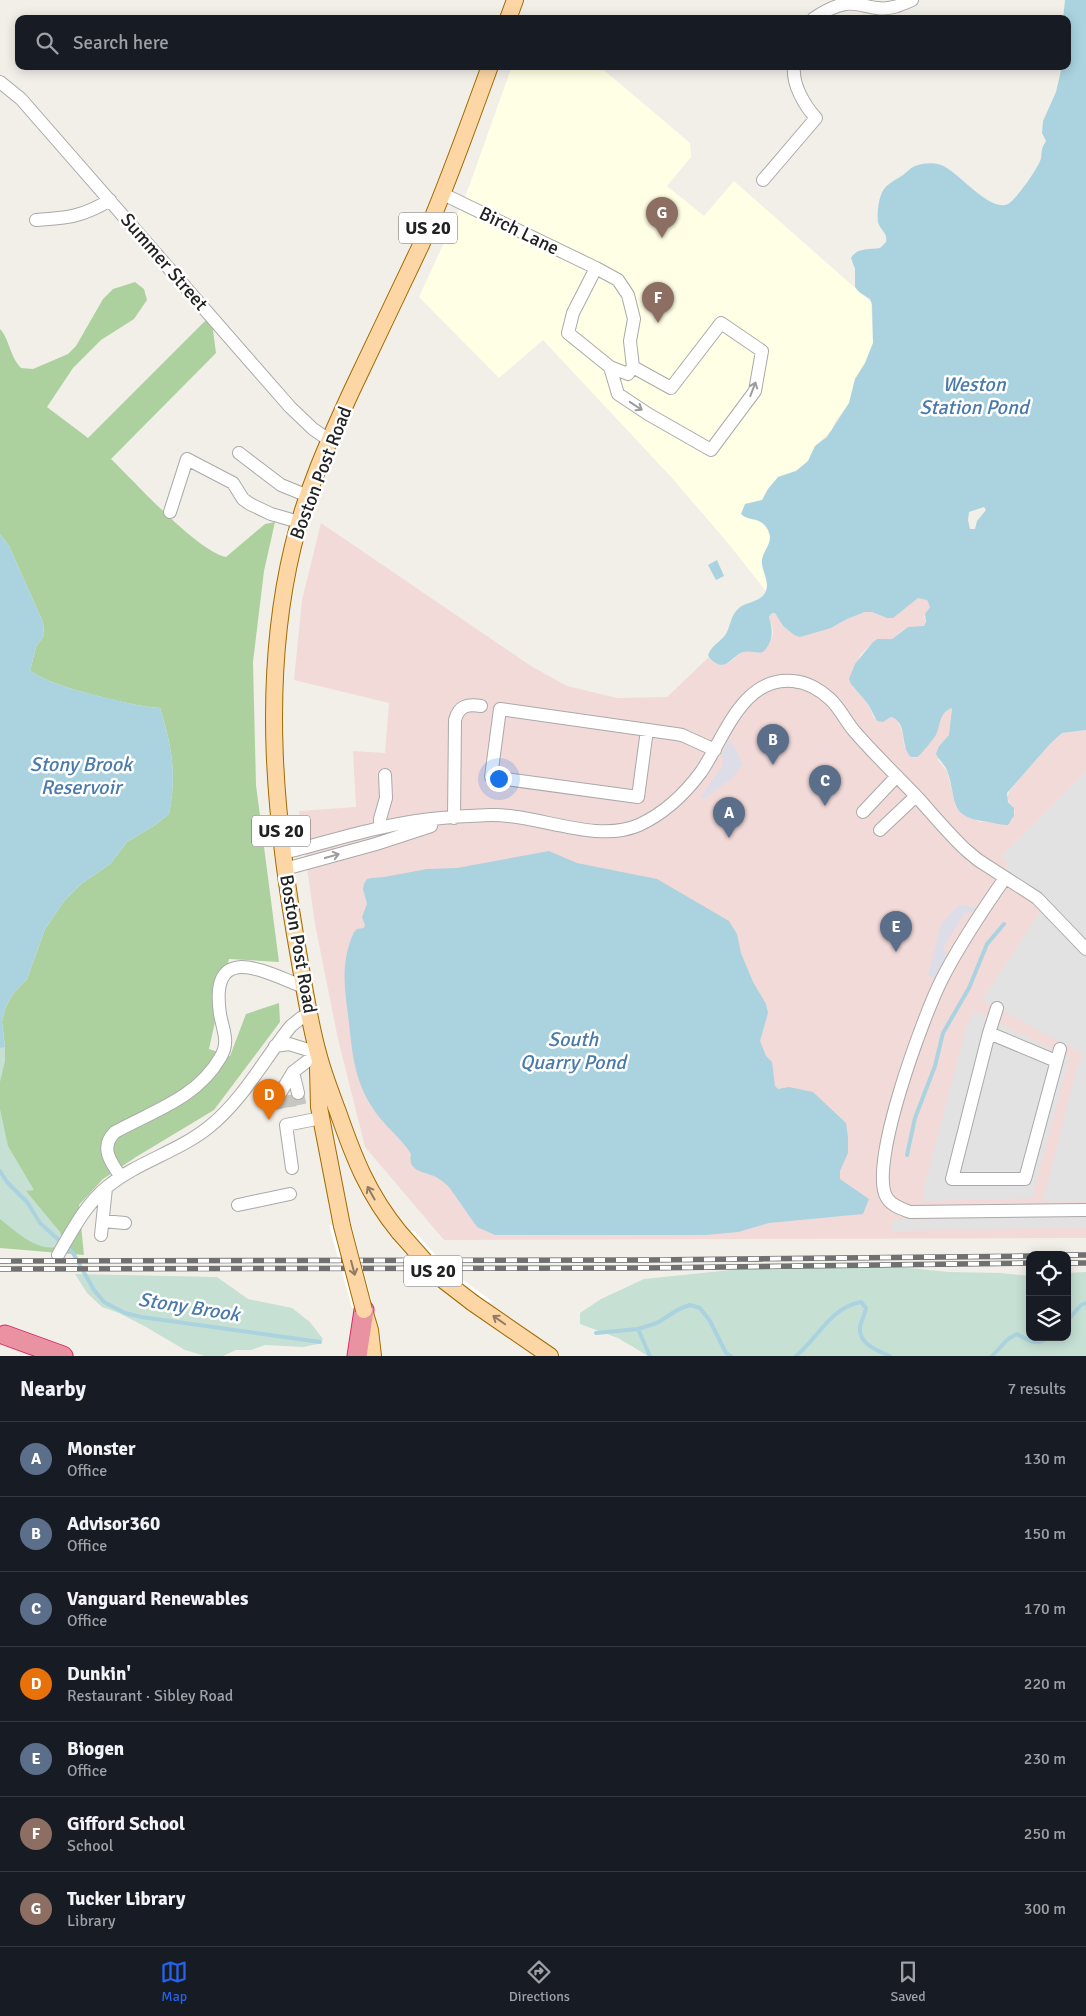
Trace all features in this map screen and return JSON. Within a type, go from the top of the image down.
[{"type":"highway","points":[[358,1356],[364,1310]]},
{"type":"highway","points":[[3,1333],[38,1356]]},
{"type":"highway","points":[[3,1333],[63,1356]]},
{"type":"main road","points":[[509,15],[515,0]]},
{"type":"main road","name":"Boston Post Road","points":[[489,70],[443,194],[330,440],[308,496],[300,522],[282,601],[274,669],[274,759],[284,861],[304,987],[318,1053],[359,1170],[374,1199],[399,1232],[438,1276],[550,1356]]},
{"type":"main road","name":"Boston Post Road","points":[[318,1053],[318,1086],[321,1118],[342,1226],[364,1310]]},
{"type":"main road","name":"US 20","points":[[364,1310],[370,1330],[373,1356]]},
{"type":"street","points":[[819,15],[828,9],[846,4],[860,4],[879,9],[897,7],[912,0]]},
{"type":"street","points":[[763,180],[816,118],[806,108],[794,70]]},
{"type":"street","name":"Summer Street","points":[[0,82],[21,99],[290,407],[313,429],[330,440]]},
{"type":"street","name":"Birch Lane","points":[[443,194],[618,280],[628,294],[634,319],[630,341],[633,367]]},
{"type":"street","points":[[36,220],[66,218],[90,212],[110,200]]},
{"type":"street","points":[[596,268],[573,313],[568,333],[610,368],[628,374],[633,367],[671,388],[721,323],[762,351],[754,390],[711,450],[648,414],[618,394],[610,368]]},
{"type":"street","points":[[239,453],[281,485],[308,496]]},
{"type":"street","points":[[170,512],[187,459],[233,483],[243,499],[250,504],[271,514],[300,522]]},
{"type":"street","points":[[284,861],[380,828],[454,818],[507,815],[601,831],[636,827],[666,810],[678,799],[701,771],[734,715],[752,695],[772,683],[792,681],[813,688],[831,701],[854,731],[966,850],[1037,898],[1086,949]]},
{"type":"street","points":[[454,818],[455,720],[458,711],[465,706],[481,706]]},
{"type":"street","points":[[647,730],[638,797],[491,777],[500,709],[647,730],[686,736],[715,750]]},
{"type":"street","points":[[380,828],[380,819],[386,798],[385,775]]},
{"type":"street","points":[[863,812],[897,776]]},
{"type":"street","points":[[880,830],[916,796]]},
{"type":"street","points":[[284,861],[376,844],[454,818]]},
{"type":"street","points":[[1005,878],[965,938],[932,1000],[914,1044],[888,1137],[884,1187],[888,1199],[900,1208],[910,1212],[947,1206],[1086,1210]]},
{"type":"street","points":[[121,1177],[108,1155],[107,1146],[110,1137],[118,1130],[165,1108],[184,1096],[204,1079],[222,1055],[226,1039],[220,1014],[220,1000],[222,981],[227,972],[236,967],[250,966],[304,987]]},
{"type":"street","points":[[989,1033],[1058,1055],[1025,1179],[952,1179],[989,1033],[997,1008]]},
{"type":"street","points":[[58,1255],[87,1208],[106,1188],[121,1177],[187,1142],[210,1127],[242,1091],[296,1021],[310,1014]]},
{"type":"street","points":[[275,1046],[289,1044],[318,1053]]},
{"type":"street","points":[[293,1072],[288,1095],[293,1072],[318,1053]]},
{"type":"street","points":[[292,1168],[293,1117],[321,1118]]},
{"type":"street","points":[[101,1235],[106,1188]]},
{"type":"street","points":[[238,1205],[290,1194]]},
{"type":"street","points":[[103,1221],[125,1223]]},
{"type":"shaded area","points":[[511,70],[604,70],[690,143],[691,157],[667,186],[704,216],[734,181],[871,302],[873,343],[865,363],[855,379],[849,403],[836,420],[832,430],[815,446],[808,461],[802,468],[778,477],[762,500],[745,504],[748,518],[760,520],[770,537],[770,543],[763,556],[763,569],[767,579],[766,591],[673,479],[543,340],[499,378],[419,297],[466,195]]},
{"type":"shaded area","points":[[321,523],[531,666],[567,686],[617,698],[667,697],[709,657],[711,660],[729,663],[740,653],[747,651],[757,653],[768,645],[773,635],[769,617],[772,613],[775,613],[783,626],[794,635],[804,636],[831,628],[865,612],[872,612],[887,618],[918,598],[927,600],[930,607],[924,616],[926,624],[923,627],[903,630],[892,639],[877,639],[872,643],[860,655],[851,684],[868,704],[874,718],[883,722],[891,717],[898,721],[903,734],[904,746],[914,758],[920,755],[937,732],[943,714],[952,707],[949,735],[939,746],[938,760],[947,771],[956,807],[964,815],[980,822],[1012,821],[1015,811],[1007,798],[1010,790],[1062,733],[1086,730],[1086,1238],[444,1240],[365,1147],[338,1039],[315,924],[299,811],[356,807],[353,751],[385,753],[389,703],[294,680],[302,600]]},
{"type":"shaded area","points":[[729,740],[738,752],[743,764],[730,781],[727,781],[705,799],[701,796],[723,764],[722,753]]},
{"type":"shaded area","points":[[1086,771],[1086,1201],[1043,1201],[1077,1068],[1083,1054],[982,1000],[1045,904],[1017,881],[1006,867],[1008,863],[1001,857]]},
{"type":"shaded area","points":[[959,904],[976,908],[973,912],[965,913],[944,946],[946,958],[935,978],[928,975],[941,924]]},
{"type":"shaded area","points":[[974,1011],[1069,1058],[1032,1198],[923,1201],[924,1188],[966,1028]]},
{"type":"shaded area","points":[[5,1047],[5,1061],[0,1082],[0,1048]]},
{"type":"shaded area","points":[[0,1109],[8,1146],[34,1190],[26,1191],[60,1232],[62,1238],[56,1247],[41,1246],[33,1243],[0,1219]]},
{"type":"shaded area","points":[[1086,1214],[1086,1227],[891,1231],[891,1221],[897,1220]]},
{"type":"shaded area","points":[[819,1266],[910,1268],[1026,1276],[1026,1341],[1071,1341],[1071,1273],[1086,1272],[1086,1356],[648,1356],[618,1338],[580,1324],[580,1313],[601,1299],[644,1279],[731,1270]]},
{"type":"shaded area","points":[[75,1274],[217,1277],[248,1299],[292,1308],[310,1322],[323,1339],[318,1344],[303,1347],[265,1345],[251,1350],[236,1350],[223,1356],[205,1356],[185,1350],[119,1313],[102,1307],[87,1293]]},
{"type":"green space","points":[[135,282],[144,289],[147,300],[134,319],[101,340],[73,368],[47,407],[88,438],[211,315],[216,353],[111,459],[183,530],[199,543],[226,557],[265,524],[275,522],[264,571],[253,662],[256,785],[279,962],[229,959],[209,1049],[230,1056],[246,1014],[279,1003],[280,1022],[214,1110],[103,1179],[79,1205],[84,1255],[0,1248],[0,1048],[5,1047],[2,1022],[5,1009],[12,995],[27,979],[45,929],[64,901],[81,884],[110,864],[127,842],[169,814],[173,773],[168,735],[160,708],[147,707],[79,691],[49,681],[30,671],[36,647],[44,635],[43,622],[9,546],[0,534],[0,329],[21,368],[33,369],[68,354],[76,346],[103,299],[113,289]]},
{"type":"water","name":"Weston Station Pond","points":[[1065,0],[1086,0],[1086,730],[1062,733],[1007,793],[1008,802],[1014,808],[1014,816],[1008,825],[1005,825],[976,820],[960,812],[956,806],[947,770],[936,754],[939,746],[949,735],[952,708],[945,712],[936,735],[920,755],[911,757],[905,747],[902,729],[897,720],[891,717],[883,722],[877,721],[868,704],[849,679],[855,664],[877,639],[892,639],[908,627],[924,626],[926,622],[925,614],[930,607],[927,600],[918,598],[893,618],[865,612],[831,628],[800,637],[794,635],[783,626],[775,613],[772,613],[769,617],[772,631],[771,640],[763,652],[743,652],[723,665],[710,659],[708,655],[725,635],[736,611],[763,596],[767,588],[762,561],[769,542],[769,532],[761,522],[741,514],[745,504],[762,500],[778,477],[796,471],[808,461],[815,446],[827,437],[849,403],[855,379],[865,363],[873,343],[872,304],[870,299],[855,287],[855,269],[851,258],[857,252],[880,248],[886,242],[886,236],[878,222],[878,205],[884,188],[913,167],[935,163],[948,169],[992,203],[1008,204],[1021,190],[1040,162],[1042,148],[1046,141],[1042,133],[1043,121],[1056,92],[1061,70],[1071,70],[1071,15],[1063,15]],"holes":[[[984,507],[986,510],[977,521],[975,529],[970,529],[969,512]]]},
{"type":"water","name":"Stony Brook Reservoir","points":[[0,534],[9,546],[43,622],[44,635],[36,647],[30,671],[49,681],[79,691],[135,705],[160,708],[168,735],[173,786],[169,814],[127,842],[110,864],[81,884],[64,901],[45,929],[27,979],[12,995],[5,1009],[2,1022],[5,1047],[0,1048]]},
{"type":"water","points":[[717,560],[724,576],[716,580],[708,565]]},
{"type":"water","name":"South Quarry Pond","points":[[549,851],[577,863],[657,879],[729,921],[737,934],[741,953],[753,982],[766,1004],[768,1013],[760,1041],[766,1056],[772,1062],[775,1086],[778,1089],[789,1087],[813,1092],[846,1123],[848,1153],[840,1171],[840,1179],[869,1199],[863,1214],[769,1223],[738,1232],[706,1235],[495,1235],[477,1227],[449,1187],[436,1177],[414,1168],[410,1160],[411,1154],[407,1148],[380,1118],[366,1096],[357,1074],[352,1051],[345,993],[345,963],[354,932],[357,929],[364,928],[365,925],[362,917],[367,904],[363,889],[364,884],[367,879],[372,878],[427,869],[457,868]]},
{"type":"pier","points":[[329,1225],[352,1227],[375,1312],[352,1308]]},
{"type":"pier","points":[[414,1231],[449,1270],[493,1302],[459,1303],[421,1271],[388,1233]]},
{"type":"waterway","points":[[907,1155],[915,1118],[935,1066],[943,1033],[969,988],[987,944],[1004,924]]},
{"type":"waterway","name":"Stony Brook","points":[[0,1171],[7,1182],[27,1202],[40,1223],[73,1253],[94,1290],[104,1302],[125,1313],[141,1317],[320,1342]]},
{"type":"waterway","name":"Stony Brook","points":[[796,1356],[841,1310],[861,1302],[866,1308],[860,1327],[862,1338],[870,1346],[890,1356]]},
{"type":"waterway","name":"Stony Brook","points":[[1071,1316],[1081,1305],[1086,1303]]},
{"type":"waterway","name":"Stony Brook","points":[[596,1333],[638,1329],[657,1323],[679,1309],[690,1305],[700,1308],[710,1321],[726,1353],[731,1356]]},
{"type":"waterway","points":[[638,1329],[650,1356]]},
{"type":"waterway","name":"Stony Brook","points":[[992,1356],[1008,1339],[1017,1334],[1026,1338]]},
{"type":"waterway","name":"Stony Brook","points":[[1032,1341],[1042,1341]]},
{"type":"tunnel","points":[[298,1093],[301,1108]]},
{"type":"tunnel","points":[[289,1095],[291,1111]]},
{"type":"tunnel","points":[[278,1097],[281,1113]]},
{"type":"railway","points":[[1071,1255],[1086,1255]]},
{"type":"railway","points":[[0,1261],[648,1260],[1026,1256]]},
{"type":"railway","points":[[0,1269],[648,1268],[1026,1263]]},
{"type":"railway","points":[[1071,1263],[1086,1263]]},
{"type":"place","name":"Tucker Library","points":[[662,238]]},
{"type":"place","name":"Gifford School","points":[[658,323]]},
{"type":"place","name":"Advisor360","points":[[773,765]]},
{"type":"place","name":"Vanguard Renewables","points":[[825,806]]},
{"type":"place","name":"Monster","points":[[729,838]]},
{"type":"place","name":"Biogen","points":[[896,952]]},
{"type":"place","name":"Dunkin'","points":[[269,1120]]}]
